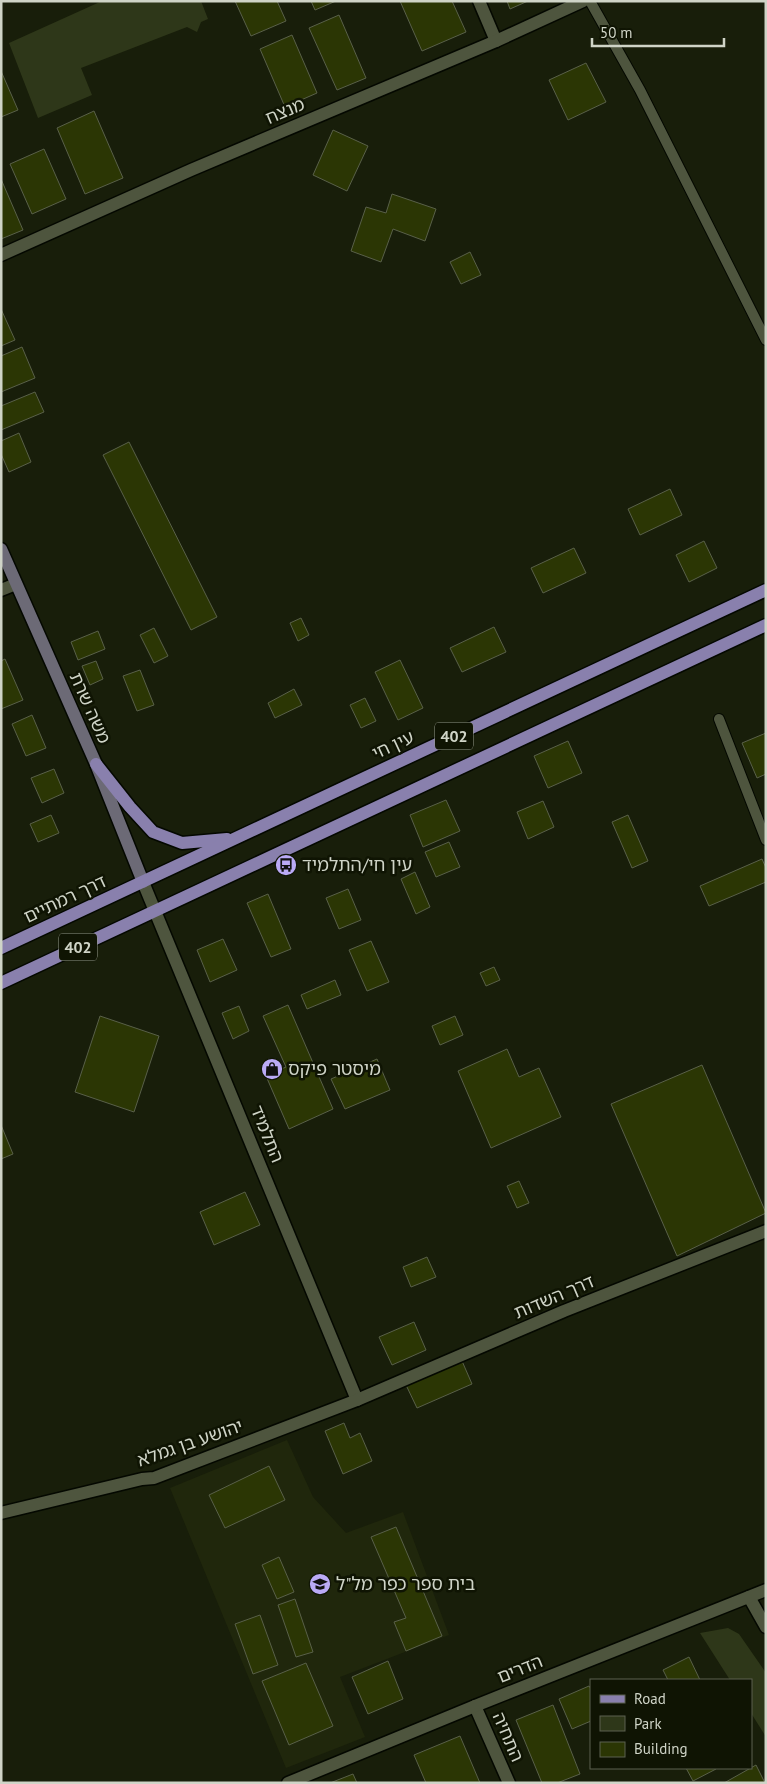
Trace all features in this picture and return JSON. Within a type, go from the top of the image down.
[{"type":"main road","name":"עין חי","points":[[143,882],[766,590]]},
{"type":"main road","name":"402","points":[[1,983],[766,625]]},
{"type":"main road","points":[[96,764],[130,807],[153,832],[182,843],[237,838]]},
{"type":"main road","name":"דרך רמתיים","points":[[1,948],[143,882]]},
{"type":"street","points":[[479,1],[496,41]]},
{"type":"street","name":"מנצח","points":[[1,255],[191,170],[496,41],[583,1]]},
{"type":"street","name":"משה שרת","points":[[1,549],[96,764],[143,882]]},
{"type":"street","points":[[1,590],[16,584]]},
{"type":"street","name":"התלמיד","points":[[143,882],[357,1400]]},
{"type":"street","name":"דרך השדות","points":[[357,1400],[564,1311],[766,1231]]},
{"type":"street","name":"יהושע בן גמלא","points":[[1,1513],[142,1479],[154,1478],[357,1400]]},
{"type":"street","name":"הדרים","points":[[288,1783],[766,1590]]},
{"type":"street","points":[[749,1597],[766,1627]]},
{"type":"street","name":"התחיה","points":[[475,1706],[508,1783]]},
{"type":"lane","points":[[590,1],[640,90],[766,340]]},
{"type":"lane","points":[[719,719],[766,840]]},
{"type":"shaded area","name":"בית ספר כפר מל\"ל","points":[[287,1440],[313,1497],[346,1533],[403,1512],[449,1635],[340,1677],[365,1737],[286,1768],[170,1488]]},
{"type":"green space","points":[[102,1],[201,1],[208,19],[201,22],[197,32],[187,27],[81,68],[92,95],[38,118],[9,43]]},
{"type":"green space","points":[[728,1628],[739,1634],[766,1673],[766,1737],[752,1715],[752,1679],[729,1679],[700,1633]]},
{"type":"building","points":[[235,1],[277,1],[286,21],[251,36]]},
{"type":"building","points":[[311,1],[336,1],[315,10]]},
{"type":"building","points":[[400,1],[452,1],[466,32],[422,51]]},
{"type":"building","points":[[507,1],[528,1],[510,9]]},
{"type":"building","points":[[339,15],[366,78],[337,90],[309,28]]},
{"type":"building","points":[[292,35],[317,93],[285,107],[260,49]]},
{"type":"building","points":[[586,63],[606,102],[568,120],[549,80]]},
{"type":"building","points":[[1,71],[18,110],[1,117]]},
{"type":"building","points":[[94,111],[123,178],[85,194],[57,128]]},
{"type":"building","points":[[333,130],[368,146],[347,191],[313,175]]},
{"type":"building","points":[[44,149],[66,199],[32,214],[10,164]]},
{"type":"building","points":[[1,179],[23,230],[1,239]]},
{"type":"building","points":[[392,194],[436,209],[425,241],[393,229],[381,262],[351,251],[366,207],[386,213]]},
{"type":"building","points":[[470,252],[481,275],[461,284],[450,262]]},
{"type":"building","points":[[1,309],[15,340],[1,346]]},
{"type":"building","points":[[22,347],[35,378],[1,392],[1,356]]},
{"type":"building","points":[[35,392],[44,412],[1,430],[1,406]]},
{"type":"building","points":[[19,433],[31,462],[9,472],[1,454],[1,441]]},
{"type":"building","points":[[129,442],[217,617],[191,630],[103,455]]},
{"type":"building","points":[[670,489],[682,515],[640,535],[628,509]]},
{"type":"building","points":[[704,541],[717,568],[689,582],[676,555]]},
{"type":"building","points":[[574,548],[586,573],[543,593],[531,568]]},
{"type":"building","points":[[301,618],[309,635],[298,641],[290,623]]},
{"type":"building","points":[[494,627],[506,652],[462,672],[450,648]]},
{"type":"building","points":[[154,628],[168,656],[154,663],[140,635]]},
{"type":"building","points":[[98,631],[105,649],[78,660],[71,642]]},
{"type":"building","points":[[5,659],[23,700],[1,709],[1,661]]},
{"type":"building","points":[[400,660],[423,708],[398,720],[375,672]]},
{"type":"building","points":[[96,661],[103,679],[90,685],[82,666]]},
{"type":"building","points":[[140,670],[154,705],[137,711],[123,676]]},
{"type":"building","points":[[294,689],[302,705],[275,718],[268,703]]},
{"type":"building","points":[[365,698],[376,721],[361,728],[350,705]]},
{"type":"building","points":[[32,715],[46,748],[26,756],[12,724]]},
{"type":"building","points":[[766,733],[766,774],[757,778],[742,743]]},
{"type":"building","points":[[568,741],[582,773],[548,788],[534,756]]},
{"type":"building","points":[[54,769],[64,793],[42,803],[31,778]]},
{"type":"building","points":[[446,800],[460,831],[423,847],[410,815]]},
{"type":"building","points":[[543,801],[554,827],[528,839],[517,812]]},
{"type":"building","points":[[51,815],[59,833],[38,842],[30,824]]},
{"type":"building","points":[[628,815],[648,861],[632,868],[612,822]]},
{"type":"building","points":[[449,842],[460,867],[436,877],[425,852]]},
{"type":"building","points":[[762,859],[766,868],[766,882],[709,906],[700,886]]},
{"type":"building","points":[[415,872],[430,907],[416,914],[401,879]]},
{"type":"building","points":[[348,889],[361,920],[339,929],[326,898]]},
{"type":"building","points":[[268,894],[291,949],[271,957],[247,903]]},
{"type":"building","points":[[223,939],[237,970],[210,982],[197,950]]},
{"type":"building","points":[[371,941],[389,982],[367,991],[349,950]]},
{"type":"building","points":[[494,967],[500,980],[486,986],[480,973]]},
{"type":"building","points":[[335,980],[341,995],[307,1009],[301,995]]},
{"type":"building","points":[[288,1005],[333,1109],[289,1129],[266,1076],[286,1067],[263,1016]]},
{"type":"building","points":[[239,1006],[249,1031],[233,1039],[222,1013]]},
{"type":"building","points":[[100,1016],[159,1036],[134,1112],[75,1092]]},
{"type":"building","points":[[455,1016],[463,1035],[440,1045],[432,1026]]},
{"type":"building","points":[[507,1049],[519,1077],[539,1068],[561,1117],[491,1148],[458,1071]]},
{"type":"building","points":[[377,1059],[390,1090],[345,1109],[331,1079]]},
{"type":"building","points":[[702,1065],[766,1213],[677,1256],[611,1104]]},
{"type":"building","points":[[1,1125],[13,1154],[1,1159]]},
{"type":"building","points":[[519,1181],[529,1203],[517,1208],[507,1186]]},
{"type":"building","points":[[245,1192],[260,1225],[214,1245],[200,1212]]},
{"type":"building","points":[[427,1257],[436,1277],[411,1287],[403,1267]]},
{"type":"building","points":[[414,1322],[426,1350],[392,1365],[379,1337]]},
{"type":"building","points":[[462,1361],[472,1384],[417,1408],[406,1385]]},
{"type":"building","points":[[344,1423],[350,1438],[360,1433],[372,1461],[343,1474],[325,1431]]},
{"type":"building","points":[[269,1466],[285,1500],[225,1528],[209,1495]]},
{"type":"building","points":[[396,1527],[442,1636],[406,1651],[394,1622],[406,1618],[371,1537]]},
{"type":"building","points":[[279,1557],[294,1592],[277,1599],[262,1565]]},
{"type":"building","points":[[295,1599],[313,1652],[296,1657],[278,1605]]},
{"type":"building","points":[[260,1615],[278,1665],[253,1674],[235,1624]]},
{"type":"building","points":[[689,1657],[700,1679],[668,1679],[663,1670]]},
{"type":"building","points":[[388,1661],[403,1699],[368,1714],[352,1677]]},
{"type":"building","points":[[306,1663],[333,1726],[289,1745],[262,1681]]},
{"type":"building","points":[[589,1686],[590,1721],[572,1729],[559,1699]]},
{"type":"building","points":[[553,1705],[580,1774],[557,1783],[542,1783],[516,1720]]},
{"type":"building","points":[[460,1736],[480,1783],[426,1783],[414,1755]]},
{"type":"building","points":[[756,1765],[765,1783],[724,1783],[752,1769]]},
{"type":"building","points":[[687,1769],[716,1769],[693,1781]]},
{"type":"building","points":[[353,1774],[357,1783],[330,1783]]},
{"type":"place","name":"עין חי/התלמיד","points":[[286,865]]},
{"type":"place","name":"מיסטר פיקס","points":[[272,1069]]},
{"type":"place","name":"בית ספר כפר מל\"ל","points":[[320,1584]]}]
